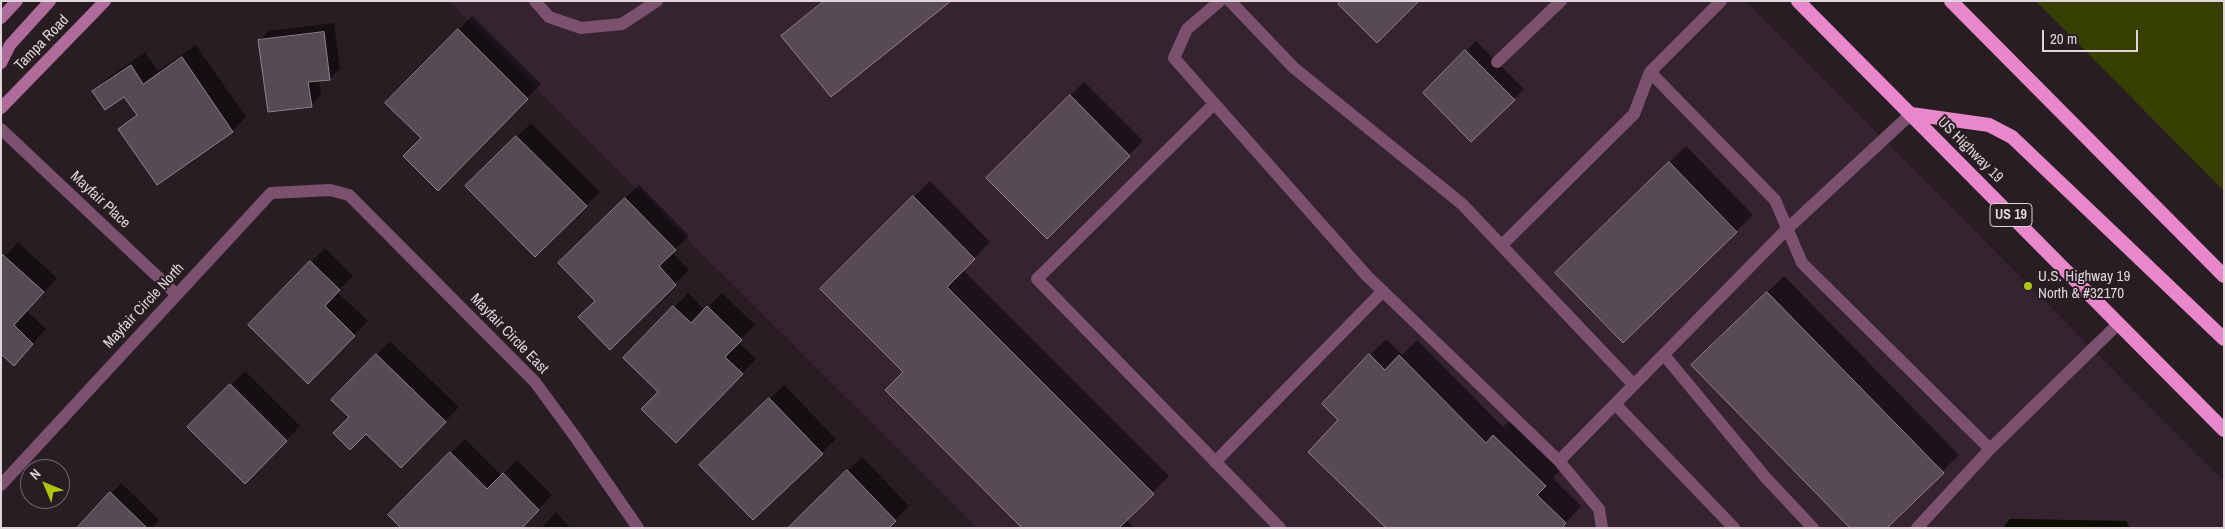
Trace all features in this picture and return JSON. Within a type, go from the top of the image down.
[{"type":"highway","name":"US Highway 19","points":[[1798,1],[2224,430]]},
{"type":"highway","points":[[1951,1],[2224,276]]},
{"type":"highway","points":[[1911,114],[1989,125],[2012,137],[2224,339]]},
{"type":"main road","points":[[1,18],[17,1]]},
{"type":"main road","points":[[1,63],[10,45],[50,1]]},
{"type":"main road","name":"Tampa Road","points":[[1,108],[105,1]]},
{"type":"street","points":[[535,1],[550,17],[581,28],[622,24],[657,1]]},
{"type":"street","points":[[1220,1],[1187,29],[1174,58],[1367,276],[1558,462],[1599,509],[1602,528]]},
{"type":"street","points":[[1230,1],[1294,68],[1462,204],[1634,385]]},
{"type":"street","points":[[1497,62],[1561,1]]},
{"type":"street","points":[[1502,245],[1634,114],[1650,72],[1721,1]]},
{"type":"street","points":[[1650,72],[1775,200],[1802,263],[1990,449]]},
{"type":"street","points":[[1214,104],[1037,279],[1280,528]]},
{"type":"street","points":[[1558,462],[1787,229],[1911,114]]},
{"type":"street","name":"Mayfair Place","points":[[1,129],[176,294]]},
{"type":"street","name":"Mayfair Circle North","points":[[1,485],[271,193],[330,190]]},
{"type":"street","name":"Mayfair Circle East","points":[[330,190],[349,195],[535,382],[638,528]]},
{"type":"street","points":[[1215,462],[1383,291]]},
{"type":"street","points":[[1918,527],[1990,449],[2118,324]]},
{"type":"street","points":[[1664,355],[1766,478],[1813,528]]},
{"type":"street","points":[[1615,404],[1734,528]]},
{"type":"shaded area","points":[[449,1],[1745,1],[2224,481],[2224,528],[2130,528],[2126,521],[2010,519],[2003,528],[977,528]]},
{"type":"shaded area","points":[[2010,519],[2126,521],[2130,528],[2003,528]]},
{"type":"green space","points":[[2036,1],[2224,1],[2224,191]]},
{"type":"building","points":[[824,1],[951,1],[831,97],[781,36]]},
{"type":"building","points":[[1341,1],[1419,1],[1377,43],[1338,4]]},
{"type":"building","points":[[458,29],[528,99],[438,191],[403,156],[421,138],[385,103]]},
{"type":"building","points":[[324,32],[330,80],[308,82],[312,107],[268,112],[258,40]]},
{"type":"building","points":[[1465,50],[1515,100],[1471,142],[1423,93]]},
{"type":"building","points":[[182,57],[233,132],[157,185],[118,129],[137,115],[124,97],[105,110],[92,91],[131,65],[143,84]]},
{"type":"building","points":[[1070,95],[1130,156],[1047,239],[986,178]]},
{"type":"building","points":[[516,136],[587,206],[535,257],[465,186]]},
{"type":"building","points":[[1669,162],[1737,232],[1623,343],[1555,273]]},
{"type":"building","points":[[913,196],[975,259],[947,287],[1154,494],[1119,528],[1022,528],[885,390],[903,372],[820,289]]},
{"type":"building","points":[[625,198],[676,250],[659,266],[676,285],[610,350],[578,317],[595,301],[558,263]]},
{"type":"building","points":[[3,255],[44,292],[14,325],[33,344],[14,366],[1,354],[1,258]]},
{"type":"building","points":[[310,261],[340,290],[325,306],[355,336],[308,384],[248,325]]},
{"type":"building","points":[[1767,292],[1944,473],[1887,528],[1850,528],[1691,365]]},
{"type":"building","points":[[673,306],[691,323],[707,306],[742,340],[725,357],[743,374],[676,443],[641,409],[658,392],[623,358]]},
{"type":"building","points":[[376,354],[446,422],[401,468],[366,434],[350,450],[333,433],[349,417],[331,400]]},
{"type":"building","points":[[1369,354],[1385,370],[1399,355],[1486,443],[1493,435],[1546,486],[1537,495],[1566,523],[1562,528],[1386,528],[1308,452],[1338,420],[1322,404]]},
{"type":"building","points":[[230,384],[287,441],[245,484],[187,427]]},
{"type":"building","points":[[769,398],[823,454],[753,520],[699,465]]},
{"type":"building","points":[[450,452],[487,489],[503,473],[539,510],[522,528],[401,528],[388,515]]},
{"type":"building","points":[[847,470],[896,521],[889,528],[788,528]]},
{"type":"building","points":[[110,492],[147,528],[77,528]]},
{"type":"place","name":"U.S. Highway 19 North & #32170","points":[[2028,286]]}]
